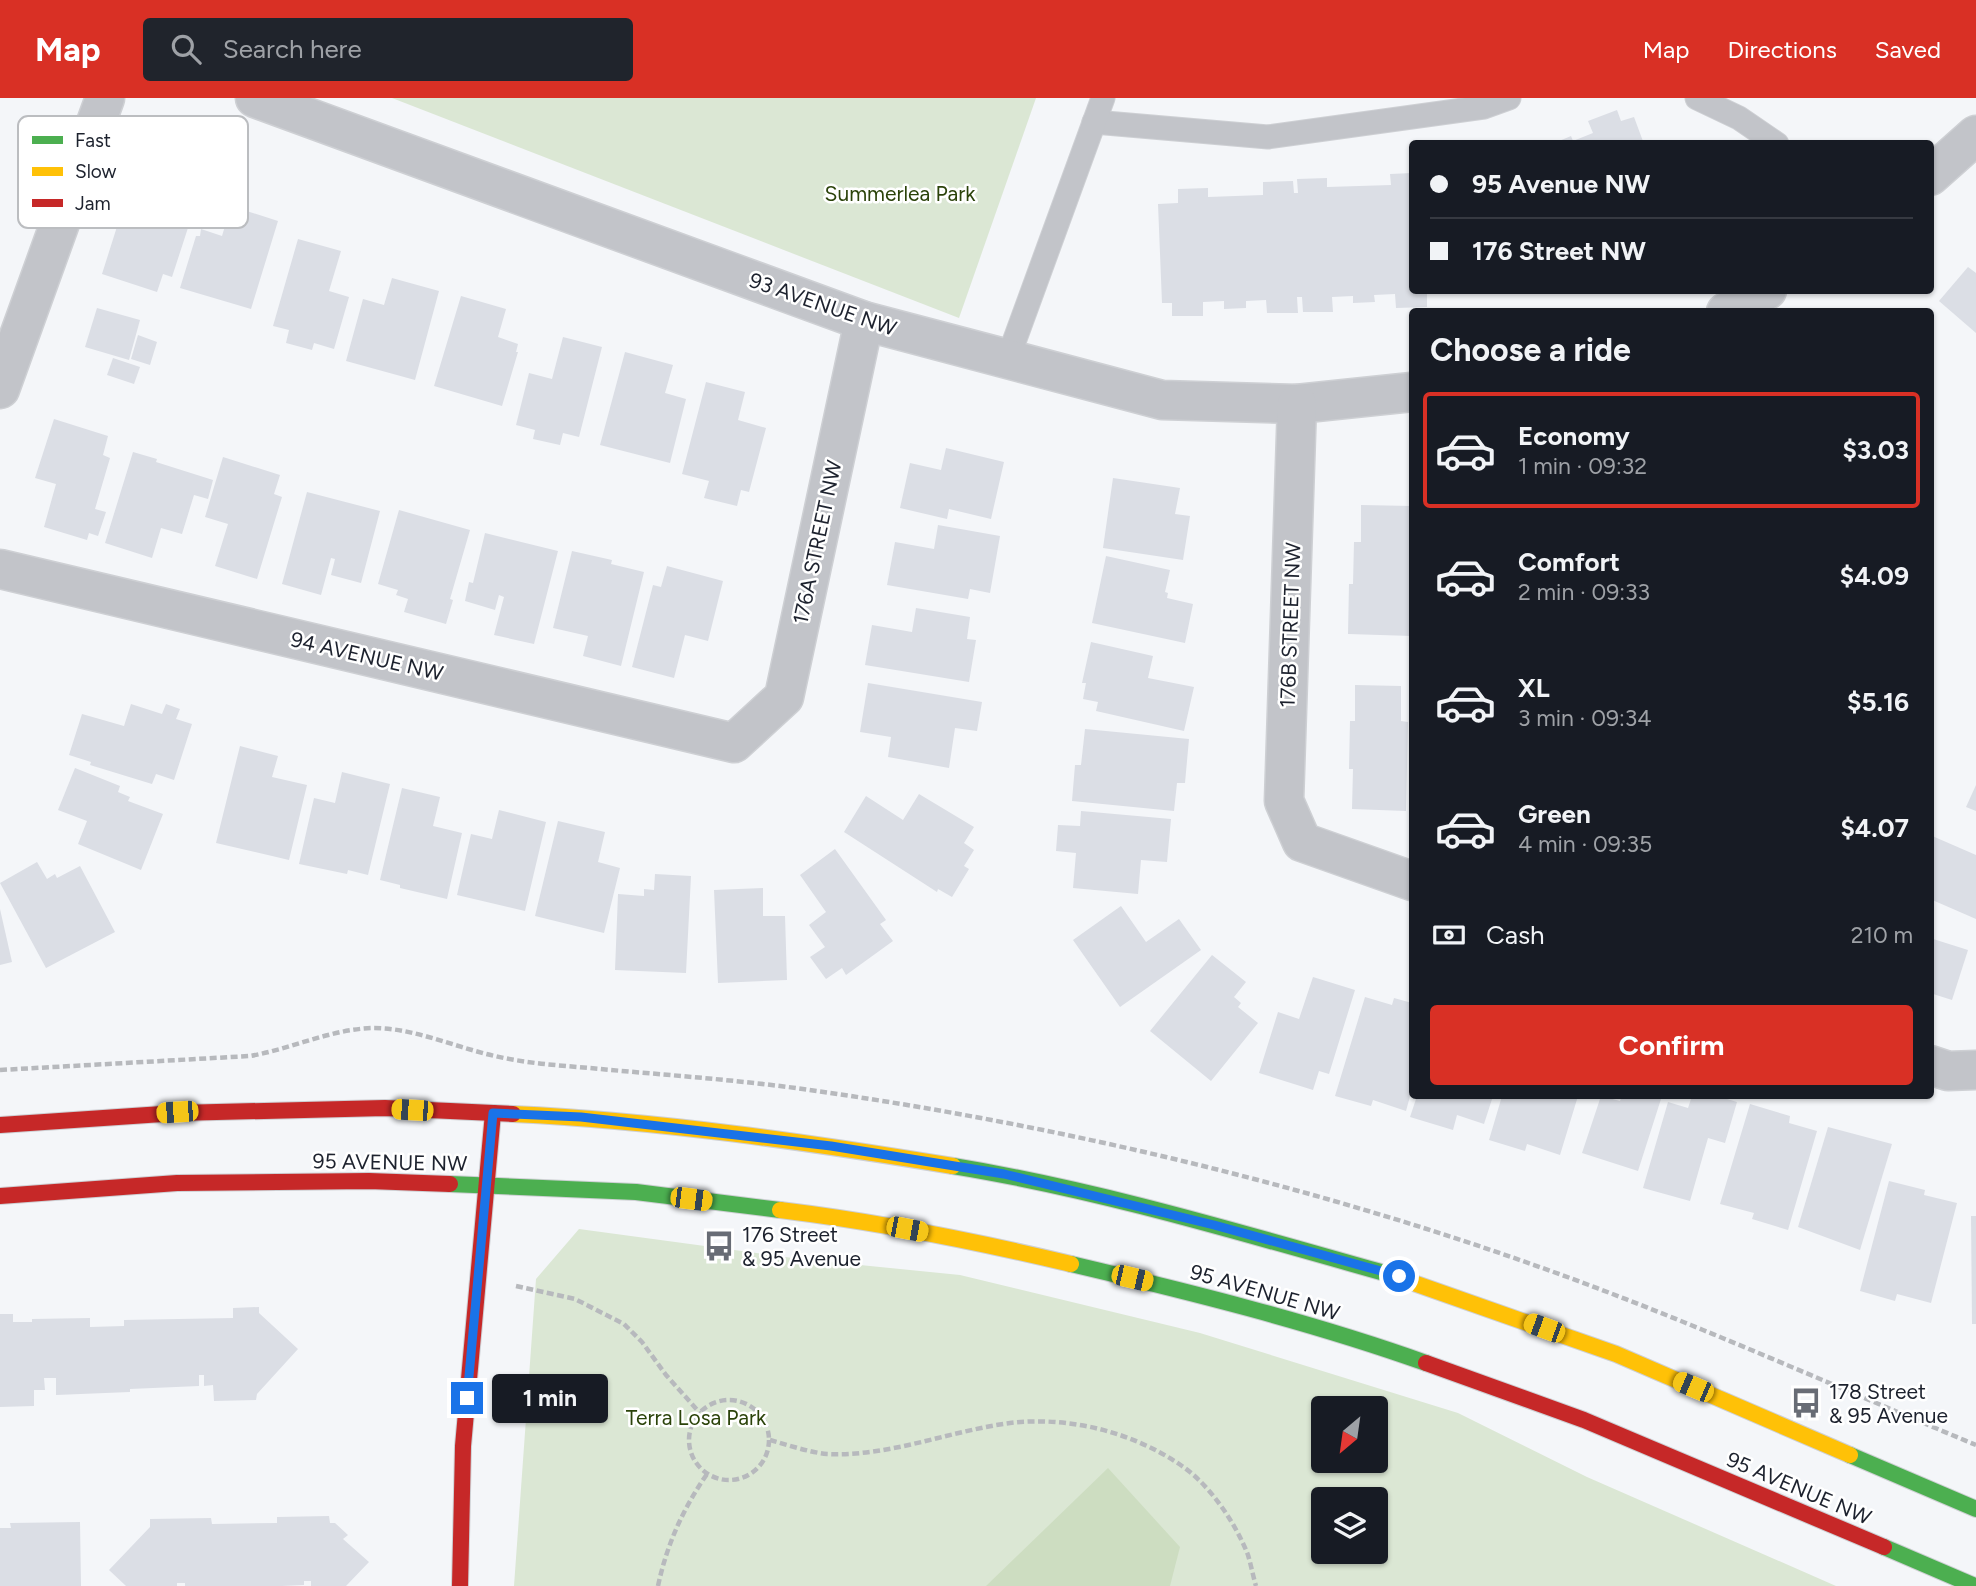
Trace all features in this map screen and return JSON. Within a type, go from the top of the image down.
[{"type":"main road","points":[[0,1125],[177,1112],[385,1108],[581,1117],[831,1146],[1004,1174],[1214,1225],[1399,1276],[1616,1354],[1976,1509]]},
{"type":"main road","points":[[460,1586],[463,1446],[493,1113]]},
{"type":"main road","name":"95 AVENUE NW","points":[[0,1196],[177,1183],[369,1181],[636,1192],[856,1219],[1010,1249],[1181,1290],[1384,1348],[1571,1415],[1975,1586]]},
{"type":"main road","points":[[1864,1539],[1900,1570]]},
{"type":"street","points":[[99,116],[105,98]]},
{"type":"street","name":"93 AVENUE NW","points":[[255,98],[864,321],[1007,361],[1162,400],[1297,404],[1409,392]]},
{"type":"street","points":[[1934,173],[1974,140]]},
{"type":"street","points":[[0,389],[58,228]]},
{"type":"street","points":[[1733,308],[1760,294]]},
{"type":"street","name":"176A STREET NW","points":[[734,743],[784,697],[864,321]]},
{"type":"street","name":"176B STREET NW","points":[[1297,404],[1284,801],[1302,842],[1409,880]]},
{"type":"street","name":"94 AVENUE NW","points":[[0,569],[734,743]]},
{"type":"street","points":[[1934,1066],[1948,1071],[1976,1070]]},
{"type":"lane","points":[[1007,361],[1103,98]]},
{"type":"lane","points":[[1094,122],[1268,137],[1484,107],[1509,98]]},
{"type":"lane","points":[[1697,98],[1739,118],[1771,140]]},
{"type":"path","points":[[477,1278],[575,1299],[624,1324],[700,1413]]},
{"type":"path","points":[[731,1400],[756,1409],[764,1420],[769,1440],[765,1459],[757,1470],[746,1477],[732,1480],[719,1480],[707,1474],[691,1453],[689,1441],[691,1428],[706,1407],[731,1400]]},
{"type":"path","points":[[769,1440],[824,1454],[848,1454],[910,1445],[1012,1423],[1085,1424],[1115,1433],[1183,1466],[1208,1491],[1230,1522],[1248,1555],[1256,1586]]},
{"type":"path","points":[[658,1586],[663,1560],[675,1531],[707,1474]]},
{"type":"green space","name":"Summerlea Park","points":[[392,98],[1036,98],[959,318]]},
{"type":"green space","name":"Terra Losa Park","points":[[579,1229],[800,1259],[960,1275],[1200,1333],[1458,1413],[1587,1477],[1836,1586],[514,1586],[536,1279]]},
{"type":"green space","points":[[1108,1468],[1180,1547],[1170,1586],[986,1586]]},
{"type":"building","points":[[1617,110],[1621,121],[1634,117],[1643,140],[1576,140],[1593,133],[1588,121]]},
{"type":"building","points":[[1409,173],[1409,294],[1427,294],[1427,307],[1396,308],[1395,294],[1374,295],[1375,302],[1353,303],[1353,296],[1332,297],[1333,312],[1303,312],[1302,297],[1297,297],[1298,313],[1267,313],[1266,300],[1246,301],[1246,308],[1224,309],[1224,301],[1203,302],[1203,316],[1172,316],[1172,303],[1162,303],[1158,204],[1178,203],[1178,189],[1208,188],[1208,197],[1263,195],[1263,182],[1293,181],[1294,193],[1298,193],[1297,179],[1327,178],[1327,187],[1391,185],[1390,174]]},
{"type":"building","points":[[248,211],[278,221],[251,309],[180,288],[196,236],[200,236],[201,229],[222,236],[224,228],[248,228]]},
{"type":"building","points":[[117,228],[188,228],[172,277],[163,274],[157,292],[102,274]]},
{"type":"building","points":[[298,239],[341,251],[329,291],[349,297],[334,349],[314,343],[312,350],[286,343],[289,330],[273,326]]},
{"type":"building","points":[[1968,267],[1976,273],[1976,333],[1939,301]]},
{"type":"building","points":[[392,278],[439,291],[415,380],[346,361],[363,299],[384,305]]},
{"type":"building","points":[[461,296],[506,309],[498,337],[518,344],[518,352],[502,406],[434,386]]},
{"type":"building","points":[[97,308],[140,320],[129,360],[85,347]]},
{"type":"building","points":[[138,335],[157,342],[150,365],[131,359]]},
{"type":"building","points":[[563,337],[602,347],[579,437],[563,433],[560,445],[533,439],[535,430],[516,425],[529,373],[552,379]]},
{"type":"building","points":[[625,352],[673,365],[665,393],[686,399],[670,463],[600,445]]},
{"type":"building","points":[[113,358],[140,367],[134,384],[107,375]]},
{"type":"building","points":[[706,382],[745,392],[738,420],[766,428],[749,492],[741,490],[737,506],[704,498],[709,481],[682,474]]},
{"type":"building","points":[[54,419],[108,436],[103,455],[110,458],[95,509],[106,512],[98,536],[89,533],[87,540],[44,527],[56,484],[35,478]]},
{"type":"building","points":[[946,448],[1004,462],[991,519],[949,509],[947,519],[900,508],[910,463],[941,470]]},
{"type":"building","points":[[133,452],[213,480],[208,499],[194,495],[182,534],[161,528],[152,558],[105,543]]},
{"type":"building","points":[[223,457],[280,475],[274,494],[282,497],[257,579],[215,566],[228,524],[205,517]]},
{"type":"building","points":[[1113,478],[1180,488],[1175,514],[1190,516],[1183,560],[1103,548]]},
{"type":"building","points":[[307,492],[380,511],[361,583],[331,575],[335,559],[331,558],[321,595],[282,584]]},
{"type":"building","points":[[1361,505],[1409,506],[1409,636],[1348,634],[1349,584],[1353,584],[1354,542],[1361,542]]},
{"type":"building","points":[[399,510],[470,530],[450,599],[453,600],[446,624],[404,612],[408,599],[396,595],[398,590],[378,584]]},
{"type":"building","points":[[938,525],[1000,536],[990,593],[970,589],[968,599],[887,585],[895,542],[934,549]]},
{"type":"building","points":[[485,533],[558,551],[534,644],[494,635],[504,597],[499,595],[495,610],[465,601],[469,582],[473,583]]},
{"type":"building","points":[[572,551],[612,560],[611,564],[644,572],[621,666],[583,656],[588,636],[553,628]]},
{"type":"building","points":[[1106,556],[1170,570],[1165,592],[1168,593],[1167,598],[1193,604],[1185,643],[1092,623]]},
{"type":"building","points":[[667,566],[723,581],[708,641],[685,635],[674,678],[632,667],[653,585],[661,587]]},
{"type":"building","points":[[916,608],[970,617],[967,639],[976,640],[969,682],[865,665],[872,625],[912,632]]},
{"type":"building","points":[[1091,642],[1153,656],[1148,678],[1194,687],[1184,731],[1096,711],[1098,702],[1083,699],[1086,683],[1082,683]]},
{"type":"building","points":[[868,683],[982,702],[977,731],[955,728],[949,768],[888,757],[891,737],[860,732]]},
{"type":"building","points":[[1355,685],[1401,686],[1401,721],[1408,722],[1406,811],[1352,809],[1350,721],[1355,721]]},
{"type":"building","points":[[131,704],[162,714],[166,704],[180,709],[176,719],[192,724],[174,780],[156,774],[152,784],[90,765],[91,762],[69,755],[82,714],[124,726]]},
{"type":"building","points":[[1085,729],[1189,739],[1185,783],[1177,783],[1174,811],[1072,801],[1075,765],[1081,765]]},
{"type":"building","points":[[240,746],[278,756],[272,777],[307,785],[289,860],[216,843]]},
{"type":"building","points":[[75,768],[120,786],[118,792],[130,797],[128,801],[163,814],[141,870],[78,844],[87,821],[58,810]]},
{"type":"building","points":[[342,772],[390,784],[368,875],[348,870],[347,874],[299,864],[314,798],[335,803]]},
{"type":"building","points":[[1976,785],[1976,811],[1966,807]]},
{"type":"building","points":[[402,788],[440,797],[433,826],[462,833],[447,899],[400,888],[400,885],[380,880]]},
{"type":"building","points":[[919,794],[974,827],[964,843],[974,850],[964,866],[969,869],[952,897],[938,889],[937,892],[844,832],[866,796],[903,820]]},
{"type":"building","points":[[499,810],[546,822],[525,911],[457,895],[471,834],[492,839]]},
{"type":"building","points":[[1081,811],[1171,819],[1167,862],[1141,860],[1138,894],[1073,888],[1076,853],[1056,851],[1058,825],[1080,826]]},
{"type":"building","points":[[558,821],[605,832],[598,862],[620,868],[604,933],[535,916]]},
{"type":"building","points":[[1934,837],[1976,855],[1976,919],[1934,901]]},
{"type":"building","points":[[835,849],[886,920],[880,924],[893,941],[846,975],[842,968],[826,979],[810,957],[825,947],[809,925],[826,912],[800,875]]},
{"type":"building","points":[[37,862],[47,879],[55,874],[57,878],[80,866],[115,932],[46,968],[0,883]]},
{"type":"building","points":[[655,874],[691,876],[686,973],[615,970],[618,894],[644,896],[644,889],[654,890]]},
{"type":"building","points":[[763,888],[763,916],[785,916],[787,980],[718,983],[714,890]]},
{"type":"building","points":[[1121,906],[1146,942],[1179,919],[1201,950],[1120,1007],[1073,940]]},
{"type":"building","points":[[0,909],[12,962],[0,965]]},
{"type":"building","points":[[1934,939],[1968,950],[1952,1000],[1934,994]]},
{"type":"building","points":[[1212,955],[1246,982],[1234,997],[1241,1003],[1238,1007],[1258,1023],[1211,1081],[1150,1031]]},
{"type":"building","points":[[1313,977],[1355,990],[1329,1074],[1319,1071],[1313,1090],[1259,1073],[1278,1012],[1299,1019]]},
{"type":"building","points":[[1365,997],[1392,1005],[1394,998],[1409,1002],[1409,1099],[1406,1111],[1373,1100],[1371,1106],[1335,1096]]},
{"type":"building","points":[[1416,1099],[1492,1099],[1484,1124],[1457,1115],[1453,1130],[1410,1117]]},
{"type":"building","points":[[1501,1099],[1577,1099],[1560,1155],[1527,1144],[1525,1151],[1489,1140]]},
{"type":"building","points":[[1600,1099],[1661,1099],[1638,1171],[1582,1153]]},
{"type":"building","points":[[1691,1099],[1727,1099],[1737,1102],[1725,1143],[1708,1138],[1690,1201],[1643,1188],[1668,1102],[1688,1108]]},
{"type":"building","points":[[1750,1104],[1790,1116],[1789,1123],[1817,1131],[1788,1230],[1752,1219],[1754,1213],[1720,1204]]},
{"type":"building","points":[[1828,1127],[1892,1144],[1860,1250],[1798,1227]]},
{"type":"building","points":[[1889,1181],[1925,1190],[1924,1195],[1957,1203],[1931,1303],[1897,1294],[1895,1301],[1860,1291]]},
{"type":"building","points":[[1971,1216],[1976,1216],[1976,1324],[1972,1324]]},
{"type":"building","points":[[259,1307],[259,1313],[298,1349],[257,1394],[256,1400],[214,1401],[213,1385],[204,1386],[204,1375],[199,1375],[199,1386],[56,1395],[56,1378],[44,1378],[45,1390],[34,1390],[34,1406],[0,1407],[0,1314],[13,1314],[13,1322],[90,1318],[90,1327],[124,1326],[124,1320],[233,1318],[233,1308]]},
{"type":"building","points":[[329,1516],[330,1523],[335,1523],[348,1535],[343,1539],[369,1562],[346,1586],[311,1586],[311,1581],[304,1581],[304,1585],[282,1586],[185,1586],[185,1583],[177,1583],[177,1586],[126,1586],[109,1570],[150,1527],[150,1519],[211,1518],[212,1524],[277,1523],[277,1517]]},
{"type":"building","points":[[80,1522],[81,1586],[0,1586],[0,1528],[11,1528],[10,1523]]},
{"type":"traffic: fast","points":[[953,1166],[1118,1200],[1388,1274]]},
{"type":"traffic: fast","points":[[450,1184],[636,1192],[780,1210]]},
{"type":"traffic: fast","points":[[1071,1264],[1250,1309],[1339,1334],[1426,1363]]},
{"type":"traffic: fast","points":[[1850,1455],[1976,1509]]},
{"type":"traffic: fast","points":[[1884,1547],[1975,1586]]},
{"type":"traffic: slow","points":[[513,1114],[733,1134],[953,1166]]},
{"type":"traffic: slow","points":[[780,1210],[926,1233],[1071,1264]]},
{"type":"traffic: slow","points":[[1388,1274],[1616,1354],[1850,1455]]},
{"type":"traffic: jam","points":[[0,1125],[177,1113],[385,1108],[513,1114]]},
{"type":"traffic: jam","points":[[460,1586],[463,1446],[493,1113]]},
{"type":"traffic: jam","points":[[0,1196],[177,1183],[369,1181],[450,1184]]},
{"type":"traffic: jam","points":[[1426,1363],[1584,1420],[1884,1547]]},
{"type":"place","name":"176 Street & 95 Avenue","points":[[719,1246]]},
{"type":"place","name":"178 Street & 95 Avenue","points":[[1806,1403]]},
{"type":"route","points":[[467,1398],[493,1113],[581,1117],[831,1146],[1004,1174],[1214,1225],[1399,1276]]}]
